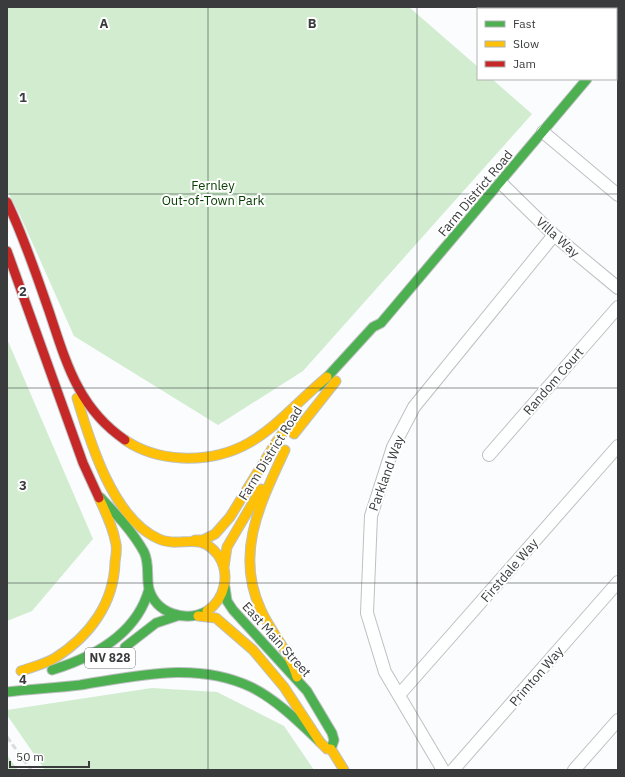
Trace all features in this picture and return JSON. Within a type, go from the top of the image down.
[{"type":"main road","name":"Farm District Road","points":[[175,541],[209,538],[222,526],[282,434],[327,377],[373,327],[381,323],[501,183],[586,80]]},
{"type":"main road","points":[[7,202],[22,236],[73,379],[76,398],[92,442],[113,489],[143,528],[160,539],[175,541]]},
{"type":"main road","points":[[7,251],[82,463],[92,485],[100,497],[114,512],[145,554],[148,569],[149,589],[145,605],[133,623],[113,640],[95,652],[55,669],[42,672],[17,671],[54,659],[70,648],[89,631],[103,610],[110,595],[114,578],[116,545],[113,531],[100,497]]},
{"type":"main road","name":"Farm District Road","points":[[225,587],[224,567],[227,547],[285,450],[308,415],[379,332],[381,323]]},
{"type":"main road","points":[[73,379],[90,408],[104,425],[124,439],[161,456],[181,459],[201,459],[232,451],[248,444],[264,434],[302,398],[327,377]]},
{"type":"main road","points":[[285,450],[256,516],[250,540],[248,563],[252,587],[259,609],[288,656],[297,678]]},
{"type":"main road","points":[[195,540],[213,550],[224,567]]},
{"type":"main road","points":[[162,548],[175,541]]},
{"type":"main road","points":[[148,569],[155,555]]},
{"type":"main road","points":[[198,616],[215,605],[225,587]]},
{"type":"main road","name":"East Main Street","points":[[225,587],[227,601],[233,610],[297,678],[332,733],[334,740],[331,749]]},
{"type":"main road","points":[[149,589],[153,598],[160,606],[168,612],[178,616]]},
{"type":"main road","name":"NV 828","points":[[117,654],[155,622],[169,616],[178,616]]},
{"type":"main road","name":"East Main Street","points":[[178,616],[210,616],[216,618],[239,636],[284,687],[320,742],[327,749],[331,749],[344,770]]},
{"type":"main road","points":[[7,692],[34,689],[54,689],[166,671],[204,673],[237,682],[259,692],[281,707],[320,742]]},
{"type":"main road","name":"NV 828","points":[[34,689],[74,675]]},
{"type":"street","points":[[543,132],[618,195]]},
{"type":"street","name":"Villa Way","points":[[501,183],[554,235],[618,288]]},
{"type":"street","name":"Parkland Way","points":[[443,770],[385,672],[367,613],[370,516],[393,447],[414,407],[554,235]]},
{"type":"street","name":"Random Court","points":[[489,455],[618,307]]},
{"type":"street","name":"Firstdale Way","points":[[399,695],[618,446]]},
{"type":"street","name":"Primton Way","points":[[454,770],[618,582]]},
{"type":"street","points":[[574,770],[618,720]]},
{"type":"green space","name":"Fernley Out-of-Town Park","points":[[7,7],[409,7],[477,66],[477,80],[493,80],[532,114],[303,371],[218,425],[74,336],[19,213],[7,190]]},
{"type":"green space","points":[[7,339],[93,539],[32,611],[7,621]]},
{"type":"green space","points":[[152,688],[217,692],[284,726],[314,770],[45,770],[7,715],[7,710]]},
{"type":"green space","points":[[7,755],[18,770],[7,770]]},
{"type":"railway","points":[[7,737],[31,770]]},
{"type":"traffic: fast","points":[[319,386],[373,327],[381,323],[586,80]]},
{"type":"traffic: fast","points":[[100,497],[129,530],[144,552],[147,561],[149,589],[158,604],[172,614],[181,616],[190,616],[207,611]]},
{"type":"traffic: fast","points":[[225,587],[227,601],[233,610],[307,691],[332,733],[334,740],[331,749]]},
{"type":"traffic: fast","points":[[52,670],[68,665],[98,651],[112,642],[135,619],[143,605],[149,589]]},
{"type":"traffic: fast","points":[[125,647],[156,623],[177,616]]},
{"type":"traffic: fast","points":[[7,692],[80,685],[166,673],[209,674],[230,679],[261,692],[287,712],[320,742]]},
{"type":"traffic: slow","points":[[125,440],[131,444],[159,455],[182,458],[207,457],[228,452],[263,434],[327,377]]},
{"type":"traffic: slow","points":[[294,434],[336,381]]},
{"type":"traffic: slow","points":[[77,398],[89,436],[106,478],[116,497],[129,515],[143,529],[159,539],[167,542],[190,541],[204,543],[218,555],[224,570],[224,586],[218,600],[207,611]]},
{"type":"traffic: slow","points":[[195,540],[203,540],[215,534],[230,517],[275,444],[296,414]]},
{"type":"traffic: slow","points":[[285,450],[267,489],[254,528],[250,548],[250,568],[253,589],[261,610],[290,659],[297,677]]},
{"type":"traffic: slow","points":[[224,567],[227,547],[261,489]]},
{"type":"traffic: slow","points":[[21,671],[43,664],[68,649],[89,629],[105,605],[114,577],[116,548],[115,538],[111,526],[99,498]]},
{"type":"traffic: slow","points":[[198,616],[216,618],[253,650],[284,687],[320,742],[327,749],[331,749],[344,770]]},
{"type":"traffic: jam","points":[[7,202],[24,242],[61,348],[76,383],[96,414],[125,440]]},
{"type":"traffic: jam","points":[[7,251],[83,463],[99,498]]}]
